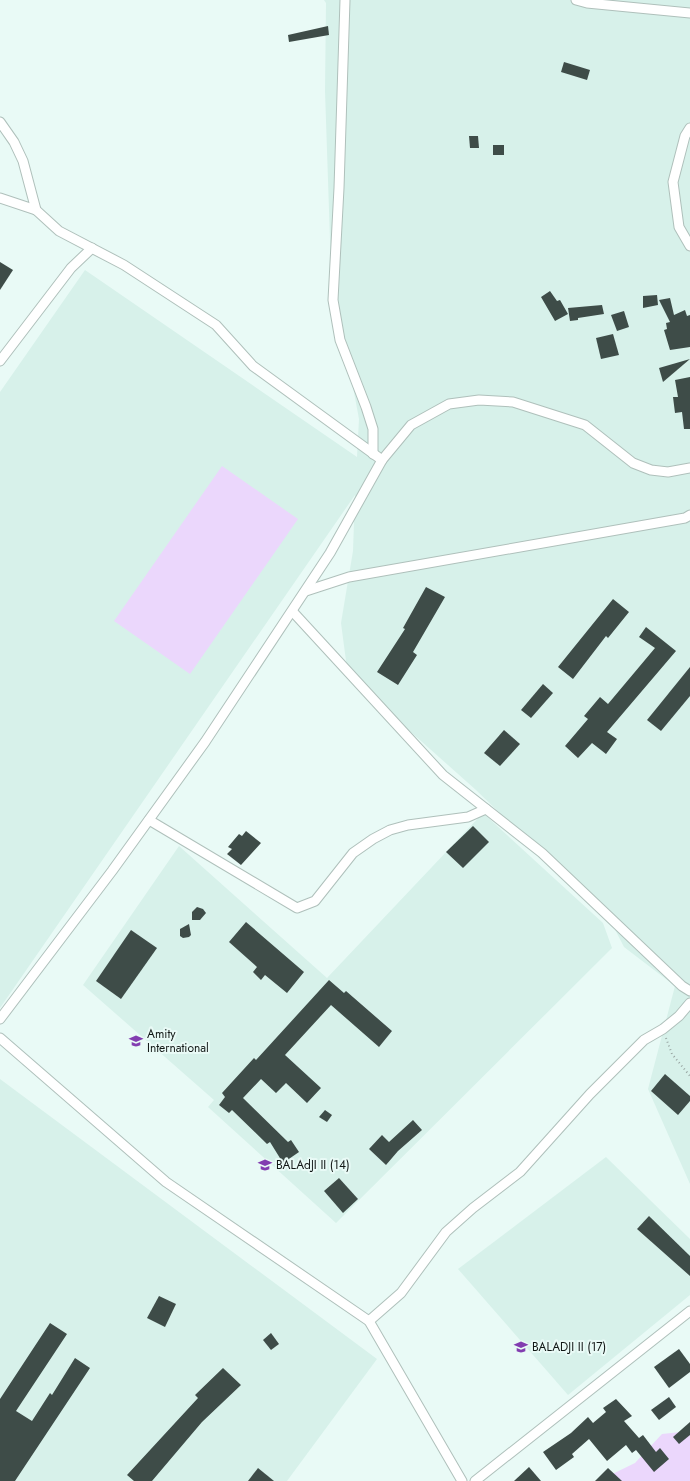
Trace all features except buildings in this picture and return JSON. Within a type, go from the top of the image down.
[{"type":"street","points":[[346,0],[333,300],[340,340],[373,429],[373,454]]},
{"type":"street","points":[[576,0],[587,3],[690,13]]},
{"type":"street","points":[[0,122],[14,142],[23,161],[36,210]]},
{"type":"street","points":[[690,128],[684,136],[673,182],[679,227],[690,246]]},
{"type":"street","points":[[0,198],[36,210],[59,231],[124,265],[216,325],[253,366],[382,460]]},
{"type":"street","points":[[0,360],[71,268],[92,248]]},
{"type":"street","points":[[0,1019],[149,820],[205,742],[293,612],[330,553],[382,460],[411,425],[448,404],[479,400],[513,402],[585,425],[633,463],[651,470],[668,472],[690,468]]},
{"type":"street","points":[[306,591],[349,577],[578,538],[685,518],[690,515]]},
{"type":"street","points":[[293,612],[443,775],[542,853],[682,986],[690,991]]},
{"type":"street","points":[[149,820],[298,908],[315,901],[354,853],[373,839],[390,830],[408,825],[468,817],[486,809]]},
{"type":"street","points":[[369,1321],[401,1293],[446,1232],[473,1208],[520,1172],[590,1094],[644,1040],[663,1029],[679,1016],[690,1003]]},
{"type":"street","points":[[0,1038],[166,1182],[369,1321],[462,1481]]},
{"type":"street","points":[[475,1481],[690,1311]]},
{"type":"path","points":[[663,1029],[672,1054],[690,1076]]},
{"type":"shaded area","points":[[324,0],[690,0],[690,1184],[648,1089],[675,986],[624,947],[605,910],[546,858],[476,790],[348,676],[341,623],[353,551],[355,495],[0,1008],[0,392],[85,270],[357,457],[359,419],[331,269],[325,91],[326,3]]},
{"type":"shaded area","points":[[222,466],[298,519],[190,674],[114,621]]},
{"type":"shaded area","points":[[483,813],[603,923],[612,948],[336,1223],[208,1107],[214,1100],[83,985],[179,846],[327,978]]},
{"type":"shaded area","points":[[0,1079],[377,1359],[287,1481],[0,1481]]},
{"type":"shaded area","points":[[606,1157],[690,1239],[690,1295],[568,1395],[458,1269]]},
{"type":"shaded area","points":[[690,1431],[690,1481],[598,1481],[635,1463],[662,1434]]},
{"type":"place","name":"Amity International","points":[[136,1041]]},
{"type":"place","name":"BALAdJI II (14)","points":[[265,1165]]},
{"type":"place","name":"BALADJI II (17)","points":[[521,1347]]}]
